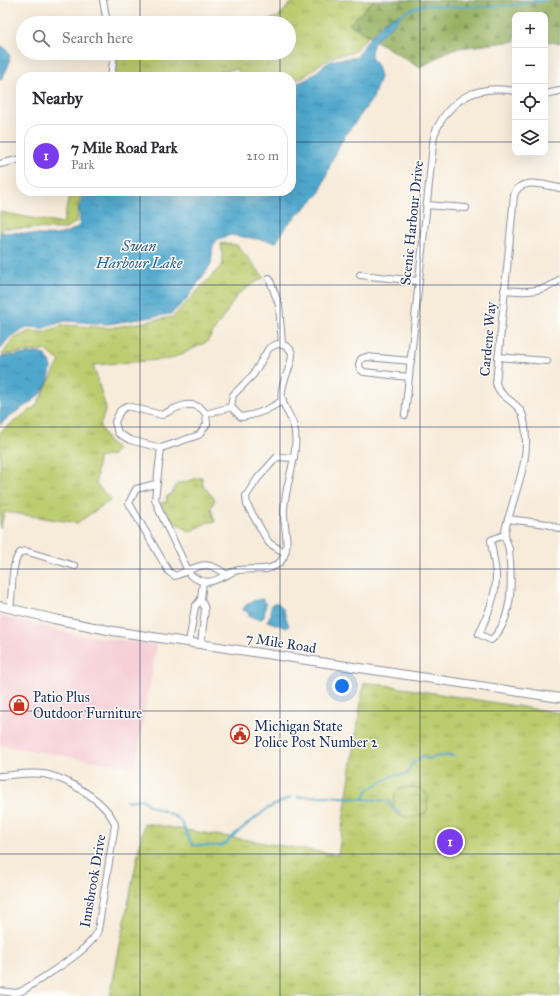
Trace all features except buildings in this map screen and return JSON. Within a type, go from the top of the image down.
[{"type":"street","points":[[103,0],[106,16]]},
{"type":"street","points":[[112,72],[114,60]]},
{"type":"street","name":"Scenic Harbour Drive","points":[[405,416],[433,140],[438,125],[445,114],[464,98],[481,90],[495,88],[512,91]]},
{"type":"street","points":[[548,93],[560,91]]},
{"type":"street","points":[[0,164],[16,160]]},
{"type":"street","name":"Cardene Way","points":[[504,534],[526,460],[526,429],[520,408],[501,394],[497,386],[504,290],[515,192],[521,185],[528,184],[560,188]]},
{"type":"street","points":[[426,205],[466,208]]},
{"type":"street","points":[[360,275],[419,281]]},
{"type":"street","points":[[269,278],[279,305],[282,344]]},
{"type":"street","points":[[504,290],[534,290],[554,285],[560,279]]},
{"type":"street","points":[[161,448],[155,499],[190,575],[203,582],[216,580],[240,570],[268,568],[282,560],[287,537],[284,518],[286,487],[294,458],[295,430],[290,413],[283,400],[282,384],[292,357],[290,350],[282,344],[277,344],[269,348],[254,375],[233,395],[231,407]]},
{"type":"street","points":[[409,377],[364,372],[360,369],[359,364],[361,359],[366,357],[411,361]]},
{"type":"street","points":[[498,357],[548,361]]},
{"type":"street","points":[[231,407],[241,417],[254,416],[270,409],[283,400]]},
{"type":"street","points":[[187,404],[196,404],[203,409],[206,414],[207,424],[199,435],[161,448],[130,440],[118,433],[115,422],[120,411],[127,406],[162,415],[187,404]]},
{"type":"street","points":[[206,414],[231,407]]},
{"type":"street","points":[[284,552],[269,542],[247,505],[246,496],[258,478],[277,457],[294,458]]},
{"type":"street","points":[[156,484],[136,489],[129,503],[169,572],[174,576],[187,570],[206,565],[214,566],[228,575]]},
{"type":"street","points":[[508,519],[547,524],[560,529]]},
{"type":"street","points":[[504,534],[509,547],[511,564],[510,594],[504,623],[498,634],[491,640],[479,634],[490,607],[495,589],[496,575],[491,540],[504,534]]},
{"type":"street","points":[[10,608],[13,594],[12,581],[20,553],[25,551],[75,566]]},
{"type":"street","points":[[201,644],[205,609],[201,599],[203,582]]},
{"type":"street","points":[[189,642],[195,607],[201,599]]},
{"type":"street","name":"7 Mile Road","points":[[0,606],[86,626],[560,698]]},
{"type":"street","name":"Innsbrook Drive","points":[[0,776],[38,774],[53,778],[89,794],[110,814],[115,825],[98,930],[95,938],[81,951],[22,991],[16,993],[0,991]]},
{"type":"shaded area","points":[[0,616],[73,634],[157,645],[135,768],[0,745]]},
{"type":"green space","points":[[294,0],[374,0],[349,24],[368,36],[352,53],[337,55],[320,64],[303,78],[296,79],[296,72],[239,72],[238,69],[221,72],[116,72],[118,60],[296,60],[296,16],[279,16]]},
{"type":"green space","points":[[374,0],[560,0],[560,43],[548,42],[548,12],[512,12],[512,41],[452,49],[420,68],[349,24]]},
{"type":"green space","points":[[69,196],[81,196],[77,221],[66,229],[3,228],[2,232],[0,233],[0,212],[63,224]]},
{"type":"green space","points":[[221,243],[237,245],[264,277],[238,294],[207,342],[171,359],[93,365],[106,408],[100,426],[108,442],[117,448],[113,455],[98,458],[96,484],[111,500],[77,523],[5,512],[0,528],[0,432],[36,406],[60,361],[45,350],[2,355],[13,339],[30,331],[44,332],[64,325],[110,328],[173,317],[223,264]]},
{"type":"green space","points":[[202,477],[203,486],[215,499],[211,508],[215,522],[208,522],[189,531],[173,521],[172,518],[168,520],[161,503],[167,502],[166,497],[171,494],[177,484]]},
{"type":"green space","points":[[364,682],[560,713],[560,996],[110,996],[144,823],[338,855]]},
{"type":"green space","points":[[406,787],[421,788],[428,796],[427,811],[410,818],[393,811],[395,793],[399,789]]},
{"type":"water","name":"Swan Harbour Lake","points":[[399,14],[400,16],[378,38],[372,49],[371,57],[377,66],[380,77],[373,98],[342,140],[332,160],[319,194],[288,224],[276,242],[231,235],[218,239],[213,246],[211,264],[186,300],[171,314],[108,324],[65,321],[43,328],[27,327],[10,337],[0,349],[0,233],[11,232],[51,235],[70,231],[80,225],[79,209],[83,196],[296,196],[296,83],[312,76],[329,62],[357,57],[368,40],[385,21]]},
{"type":"water","points":[[0,45],[5,48],[10,57],[6,71],[0,81]]},
{"type":"water","points":[[37,353],[45,355],[51,364],[50,376],[46,386],[33,400],[0,425],[0,357]]},
{"type":"water","points":[[263,599],[266,604],[264,617],[261,619],[249,617],[248,612],[243,610],[249,603]]},
{"type":"water","points":[[278,603],[283,609],[289,626],[287,628],[267,621],[271,614],[271,605]]},
{"type":"waterway","points":[[400,16],[409,10],[424,5],[455,7],[509,6],[546,0]]},
{"type":"waterway","points":[[297,797],[330,796],[364,799],[367,790],[394,775],[408,774],[411,764],[423,756],[427,759],[440,756],[454,756]]},
{"type":"waterway","points":[[126,801],[142,799],[150,806],[173,815],[180,821],[193,845],[220,846],[227,843],[230,838],[267,809],[291,797]]},
{"type":"waterway","points":[[364,799],[389,801],[393,809],[401,813]]},
{"type":"place","name":"Patio Plus Outdoor Furniture","points":[[19,705]]},
{"type":"place","name":"Michigan State Police Post Number 2","points":[[240,734]]},
{"type":"place","name":"7 Mile Road Park","points":[[450,842]]}]
